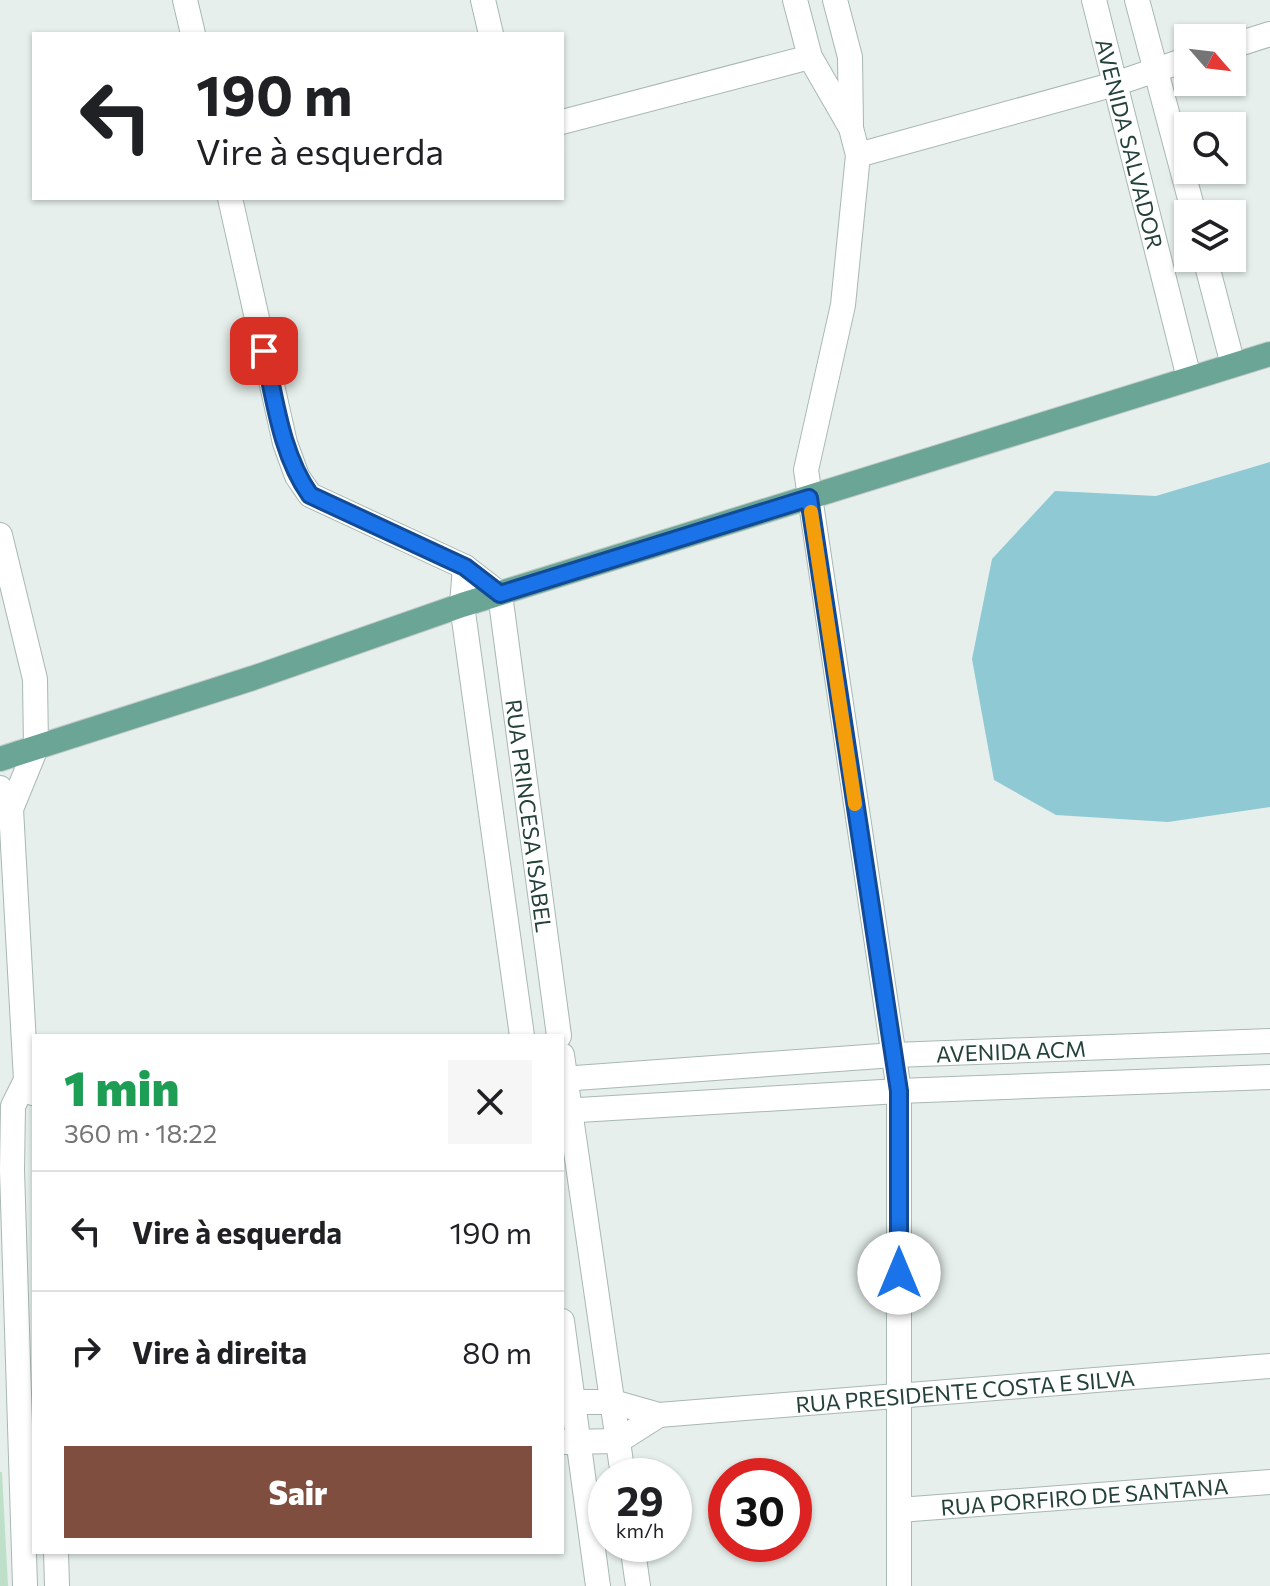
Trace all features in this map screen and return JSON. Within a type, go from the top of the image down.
[{"type":"main road","points":[[0,759],[253,678],[462,605],[1270,354]]},
{"type":"street","points":[[185,0],[193,32]]},
{"type":"street","points":[[483,0],[491,32]]},
{"type":"street","name":"AVENIDA SALVADOR","points":[[1094,0],[1189,378]]},
{"type":"street","name":"AVENIDA SALVADOR","points":[[1137,0],[1190,200]]},
{"type":"street","points":[[851,128],[810,57],[798,8],[836,3],[850,57],[851,128],[858,155],[843,305],[806,470],[899,1091],[899,1586]]},
{"type":"street","points":[[1246,42],[1270,34]]},
{"type":"street","points":[[564,121],[810,57]]},
{"type":"street","points":[[858,155],[1115,84],[1174,63]]},
{"type":"street","points":[[230,200],[285,443],[297,476],[310,495],[465,567],[500,594]]},
{"type":"street","points":[[1209,272],[1233,365]]},
{"type":"street","points":[[0,535],[35,679],[36,748],[5,798],[19,1112],[28,1428],[18,1458],[25,1586]]},
{"type":"street","name":"RUA PRINCESA ISABEL","points":[[465,567],[462,605],[522,1034]]},
{"type":"street","name":"RUA PRINCESA ISABEL","points":[[500,594],[559,1034]]},
{"type":"street","name":"AVENIDA ACM","points":[[564,1071],[1270,1041]]},
{"type":"street","name":"AVENIDA ACM","points":[[566,1110],[899,1091],[1270,1077]]},
{"type":"street","points":[[564,1084],[620,1458]]},
{"type":"street","points":[[564,1353],[570,1442],[598,1586]]},
{"type":"street","name":"RUA PRESIDENTE COSTA E SILVA","points":[[567,1402],[613,1402],[659,1415],[1270,1366]]},
{"type":"street","name":"RUA PRESIDENTE COSTA E SILVA","points":[[618,1441],[659,1415]]},
{"type":"street","points":[[0,1443],[28,1428]]},
{"type":"street","points":[[570,1442],[618,1441]]},
{"type":"street","name":"RUA PORFIRO DE SANTANA","points":[[899,1510],[1270,1482]]},
{"type":"street","points":[[56,1554],[57,1586]]},
{"type":"street","points":[[635,1562],[638,1586]]},
{"type":"green space","points":[[2,1472],[8,1586],[0,1586]]},
{"type":"water","points":[[1270,462],[1270,807],[1168,822],[1056,815],[994,780],[972,659],[992,559],[1055,491],[1156,496]]},
{"type":"slow traffic","points":[[811,512],[855,804]]},
{"type":"route","points":[[264,351],[285,443],[297,476],[310,495],[465,567],[500,594],[809,498],[899,1091],[899,1273]]}]
